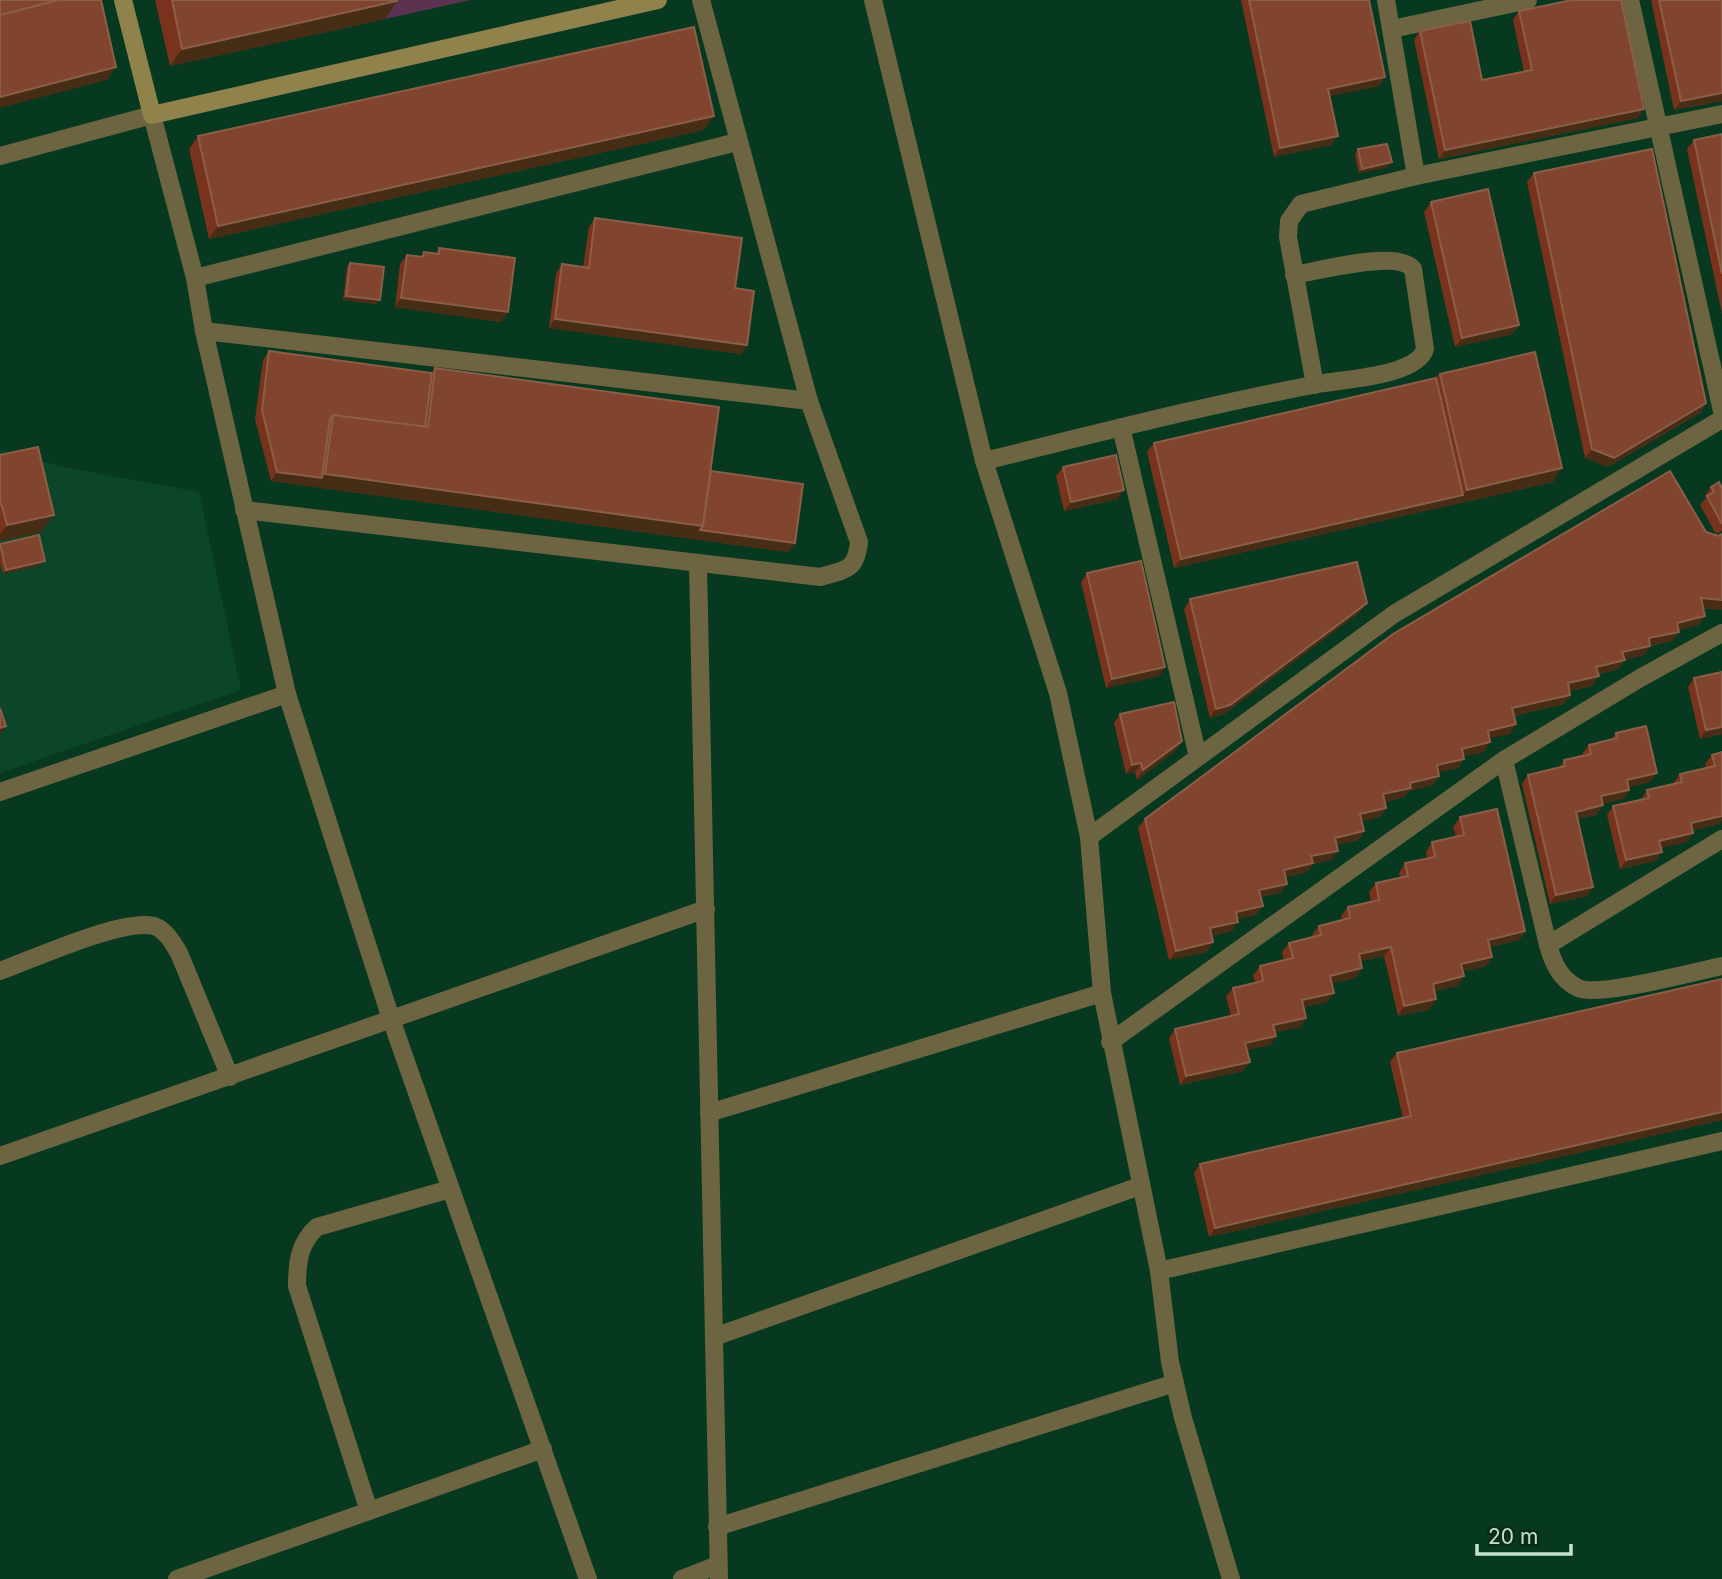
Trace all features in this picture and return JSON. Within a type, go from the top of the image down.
[{"type":"street","points":[[123,0],[195,278],[204,331],[287,694],[391,1018],[589,1579]]},
{"type":"street","points":[[0,156],[152,115],[658,0]]},
{"type":"street","points":[[244,510],[698,565],[820,577],[845,571],[857,559],[859,542],[808,401],[701,0]]},
{"type":"street","points":[[873,0],[984,461],[1058,693],[1089,837],[1102,993],[1159,1272],[1175,1383],[1231,1579]]},
{"type":"street","points":[[1386,0],[1416,176]]},
{"type":"street","points":[[1392,29],[1528,0]]},
{"type":"street","points":[[1630,0],[1722,411]]},
{"type":"street","points":[[1315,385],[1287,229],[1294,211],[1301,204],[1416,176],[1722,114]]},
{"type":"street","points":[[195,278],[737,142]]},
{"type":"street","points":[[984,461],[1121,427],[1315,385],[1406,369],[1420,360],[1425,349],[1413,270],[1404,261],[1386,260],[1294,275]]},
{"type":"street","points":[[204,331],[808,401]]},
{"type":"street","points":[[1089,837],[1394,614],[1722,419]]},
{"type":"street","points":[[1121,427],[1198,757]]},
{"type":"street","points":[[682,1579],[718,1572],[698,565]]},
{"type":"street","points":[[1111,1042],[1504,761],[1642,677],[1722,634]]},
{"type":"street","points":[[0,792],[287,694]]},
{"type":"street","points":[[1504,761],[1548,945],[1559,972],[1581,990],[1603,990],[1722,966]]},
{"type":"street","points":[[1548,945],[1722,839]]},
{"type":"street","points":[[0,1156],[706,909]]},
{"type":"street","points":[[0,971],[123,927],[157,927],[169,937],[179,953],[230,1077]]},
{"type":"street","points":[[709,1113],[1102,993]]},
{"type":"street","points":[[1159,1272],[1722,1141]]},
{"type":"street","points":[[714,1337],[1140,1186]]},
{"type":"street","points":[[369,1511],[297,1286],[297,1260],[307,1235],[317,1227],[450,1189]]},
{"type":"street","points":[[717,1527],[1175,1383]]},
{"type":"street","points":[[177,1579],[542,1449]]},
{"type":"shaded area","points":[[380,0],[471,0],[385,19]]},
{"type":"shaded area","points":[[0,450],[68,468],[199,492],[241,690],[0,773]]},
{"type":"building","points":[[0,0],[59,0],[0,15]]},
{"type":"building","points":[[59,0],[101,0],[116,67],[0,97],[0,15]]},
{"type":"building","points":[[172,0],[397,0],[397,1],[182,49]]},
{"type":"building","points":[[1249,0],[1369,0],[1385,77],[1328,89],[1338,136],[1280,148]]},
{"type":"building","points":[[1572,0],[1621,0],[1644,109],[1445,150],[1420,31],[1470,21],[1482,80],[1532,70],[1519,11]]},
{"type":"building","points":[[1659,0],[1722,0],[1722,93],[1681,101]]},
{"type":"building","points":[[694,27],[714,116],[218,226],[198,136]]},
{"type":"building","points":[[1722,134],[1722,274],[1694,140]]},
{"type":"building","points":[[1387,144],[1392,162],[1362,169],[1358,149]]},
{"type":"building","points":[[1652,149],[1706,403],[1614,458],[1592,449],[1534,173]]},
{"type":"building","points":[[1488,189],[1519,325],[1462,338],[1431,202]]},
{"type":"building","points":[[595,218],[742,238],[735,288],[754,291],[747,345],[555,319],[562,264],[589,268]]},
{"type":"building","points":[[439,248],[515,258],[508,312],[401,298],[407,255],[423,257],[424,252],[439,254]]},
{"type":"building","points":[[350,263],[384,267],[380,300],[346,296]]},
{"type":"building","points":[[269,351],[432,373],[425,427],[333,415],[330,419],[322,478],[277,472],[262,410]]},
{"type":"building","points":[[1535,352],[1562,468],[1467,490],[1440,374]]},
{"type":"building","points":[[435,368],[719,407],[703,526],[325,474],[333,415],[428,427]]},
{"type":"building","points":[[1436,378],[1463,495],[1181,559],[1154,443]]},
{"type":"building","points":[[38,447],[54,515],[7,525],[0,503],[0,455]]},
{"type":"building","points":[[1116,455],[1124,490],[1071,502],[1063,467]]},
{"type":"building","points":[[711,471],[803,484],[795,543],[700,530],[703,526]]},
{"type":"building","points":[[1670,471],[1706,532],[1718,536],[1722,534],[1722,600],[1701,598],[1705,616],[1677,623],[1679,632],[1649,638],[1650,646],[1622,652],[1625,660],[1596,667],[1599,676],[1568,683],[1570,695],[1512,708],[1516,724],[1488,731],[1490,742],[1462,749],[1464,759],[1437,765],[1439,776],[1410,783],[1411,788],[1383,794],[1386,808],[1360,814],[1364,831],[1335,838],[1338,851],[1311,856],[1313,863],[1284,870],[1287,884],[1259,890],[1263,906],[1236,912],[1238,922],[1210,928],[1213,942],[1176,951],[1145,819],[1393,634]]},
{"type":"building","points":[[1719,482],[1722,486],[1722,524],[1707,496],[1714,492],[1711,487]]},
{"type":"building","points":[[39,535],[45,561],[6,570],[0,544]]},
{"type":"building","points":[[1141,561],[1165,667],[1112,679],[1087,573]]},
{"type":"building","points":[[1357,562],[1367,603],[1230,705],[1216,709],[1190,599]]},
{"type":"building","points":[[1722,672],[1722,727],[1706,730],[1694,678]]},
{"type":"building","points":[[1174,702],[1182,741],[1143,770],[1141,763],[1132,765],[1120,714]]},
{"type":"building","points":[[0,708],[6,726],[0,728]]},
{"type":"building","points":[[1646,726],[1657,773],[1627,780],[1629,790],[1601,796],[1603,805],[1576,812],[1593,887],[1556,895],[1528,775],[1565,766],[1564,760],[1591,754],[1589,745],[1617,738],[1616,733]]},
{"type":"building","points":[[1722,752],[1722,816],[1691,823],[1693,833],[1659,841],[1662,852],[1626,860],[1613,806],[1649,798],[1647,790],[1682,782],[1680,774],[1715,766],[1712,755]]},
{"type":"building","points":[[1497,809],[1525,931],[1488,940],[1492,957],[1461,964],[1464,976],[1433,984],[1436,999],[1404,1006],[1391,947],[1359,954],[1362,968],[1330,976],[1334,993],[1302,1000],[1306,1018],[1273,1025],[1276,1036],[1245,1043],[1250,1062],[1186,1076],[1175,1029],[1239,1014],[1233,988],[1263,981],[1260,966],[1293,958],[1289,943],[1321,935],[1319,926],[1350,918],[1348,907],[1379,900],[1376,883],[1408,876],[1405,863],[1435,857],[1432,842],[1464,835],[1460,817]]},
{"type":"building","points":[[1722,979],[1722,1112],[1215,1228],[1200,1164],[1411,1116],[1397,1053]]}]
